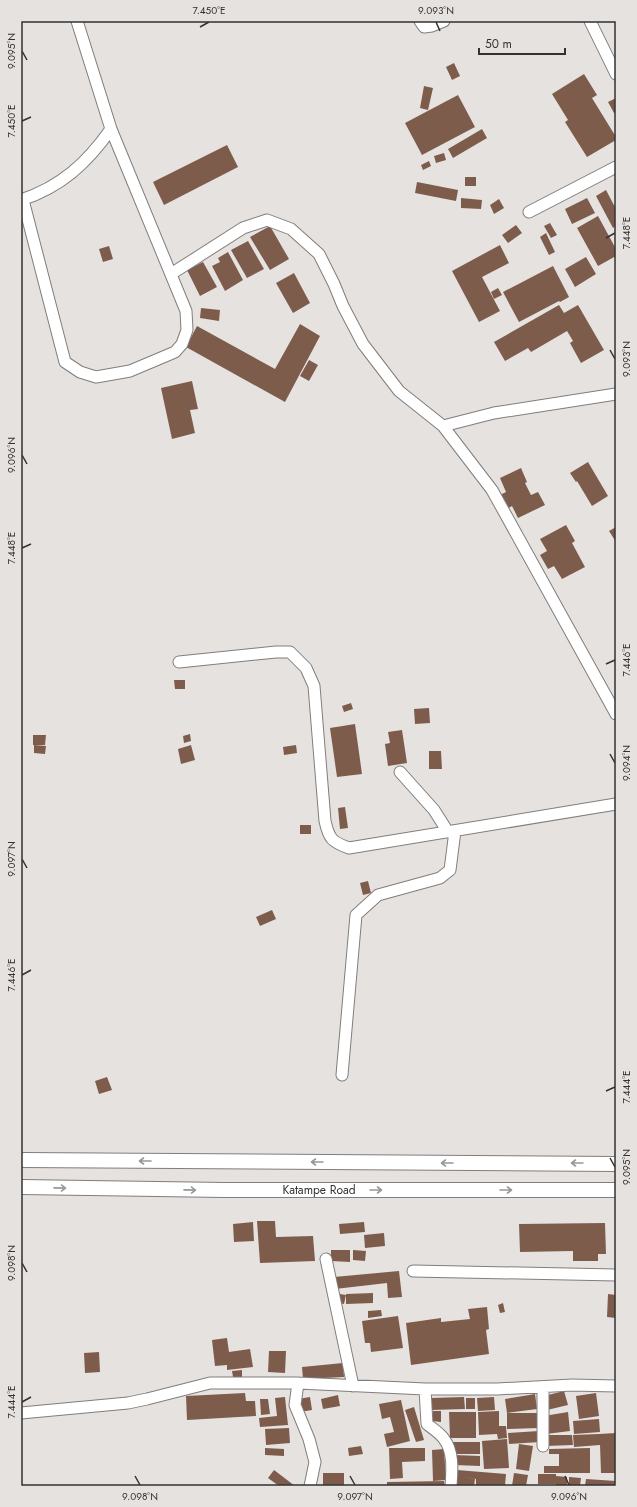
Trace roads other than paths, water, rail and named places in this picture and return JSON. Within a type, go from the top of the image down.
[{"type":"main road","points":[[21,1160],[616,1164]]},
{"type":"main road","name":"Katampe Road","points":[[21,1187],[224,1190],[616,1190]]},
{"type":"street","points":[[77,21],[111,130],[186,311],[187,330],[182,344],[175,352],[130,371],[96,377],[80,372],[64,362],[22,200],[58,184],[82,165],[111,130]]},
{"type":"street","points":[[420,21],[424,27],[432,26],[444,21]]},
{"type":"street","points":[[590,21],[616,74]]},
{"type":"street","points":[[529,212],[616,167]]},
{"type":"street","points":[[171,274],[244,228],[267,220],[291,229],[318,254],[363,344],[399,391],[443,426],[492,490],[616,714]]},
{"type":"street","points":[[443,426],[494,413],[616,394]]},
{"type":"street","points":[[179,662],[276,652],[290,652],[306,668],[314,686],[325,821],[328,835],[336,844],[349,848],[616,804]]},
{"type":"street","points":[[342,1075],[356,915],[378,895],[440,878],[450,870],[451,831],[400,772]]},
{"type":"street","points":[[326,1259],[353,1386]]},
{"type":"street","points":[[413,1271],[616,1275]]},
{"type":"street","points":[[21,1412],[128,1402],[147,1399],[185,1388],[210,1383],[298,1383],[353,1386],[497,1389],[572,1385],[616,1386]]},
{"type":"street","points":[[298,1383],[295,1405],[309,1440],[315,1462],[310,1486]]},
{"type":"street","points":[[542,1387],[543,1446]]},
{"type":"street","points":[[425,1388],[427,1424],[444,1438],[450,1448],[452,1466],[451,1486]]}]
